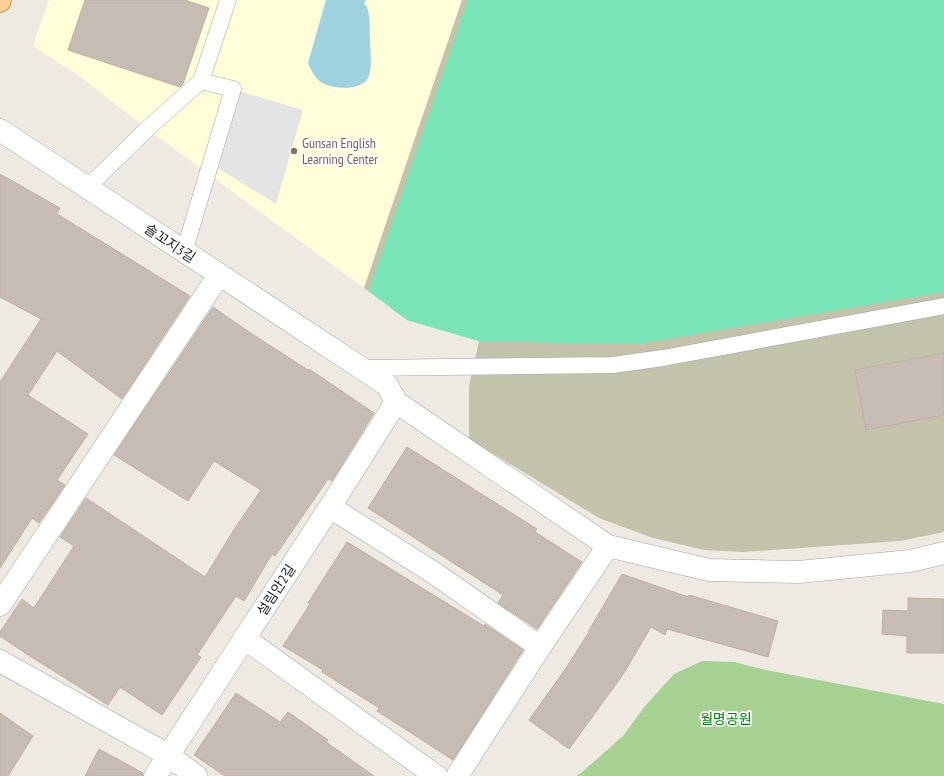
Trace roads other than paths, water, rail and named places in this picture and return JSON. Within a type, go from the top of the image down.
[{"type":"street","name":"솔꼬지3길","points":[[0,130],[388,385],[396,402]]},
{"type":"street","points":[[0,605],[219,275]]},
{"type":"street","points":[[396,402],[608,546],[709,570],[799,572],[910,561],[944,553]]},
{"type":"street","name":"설림안2길","points":[[155,776],[330,507],[396,402]]},
{"type":"street","points":[[330,507],[434,573],[540,647]]},
{"type":"street","points":[[457,776],[540,647],[608,546]]},
{"type":"street","points":[[244,638],[436,776]]},
{"type":"street","points":[[0,661],[168,755],[196,776]]},
{"type":"lane","points":[[87,188],[147,129],[201,81],[228,0]]},
{"type":"lane","points":[[184,252],[233,90],[201,81]]},
{"type":"lane","points":[[361,368],[613,365],[663,358],[944,306]]},
{"type":"water","points":[[326,0],[366,0],[364,3],[367,8],[369,18],[371,67],[366,81],[357,86],[340,88],[324,84],[314,75],[308,63]]},
{"type":"place","name":"Gunsan English Learning Center","points":[[294,151]]},
{"type":"park label","name":"월명공원","points":[[726,719]]}]
